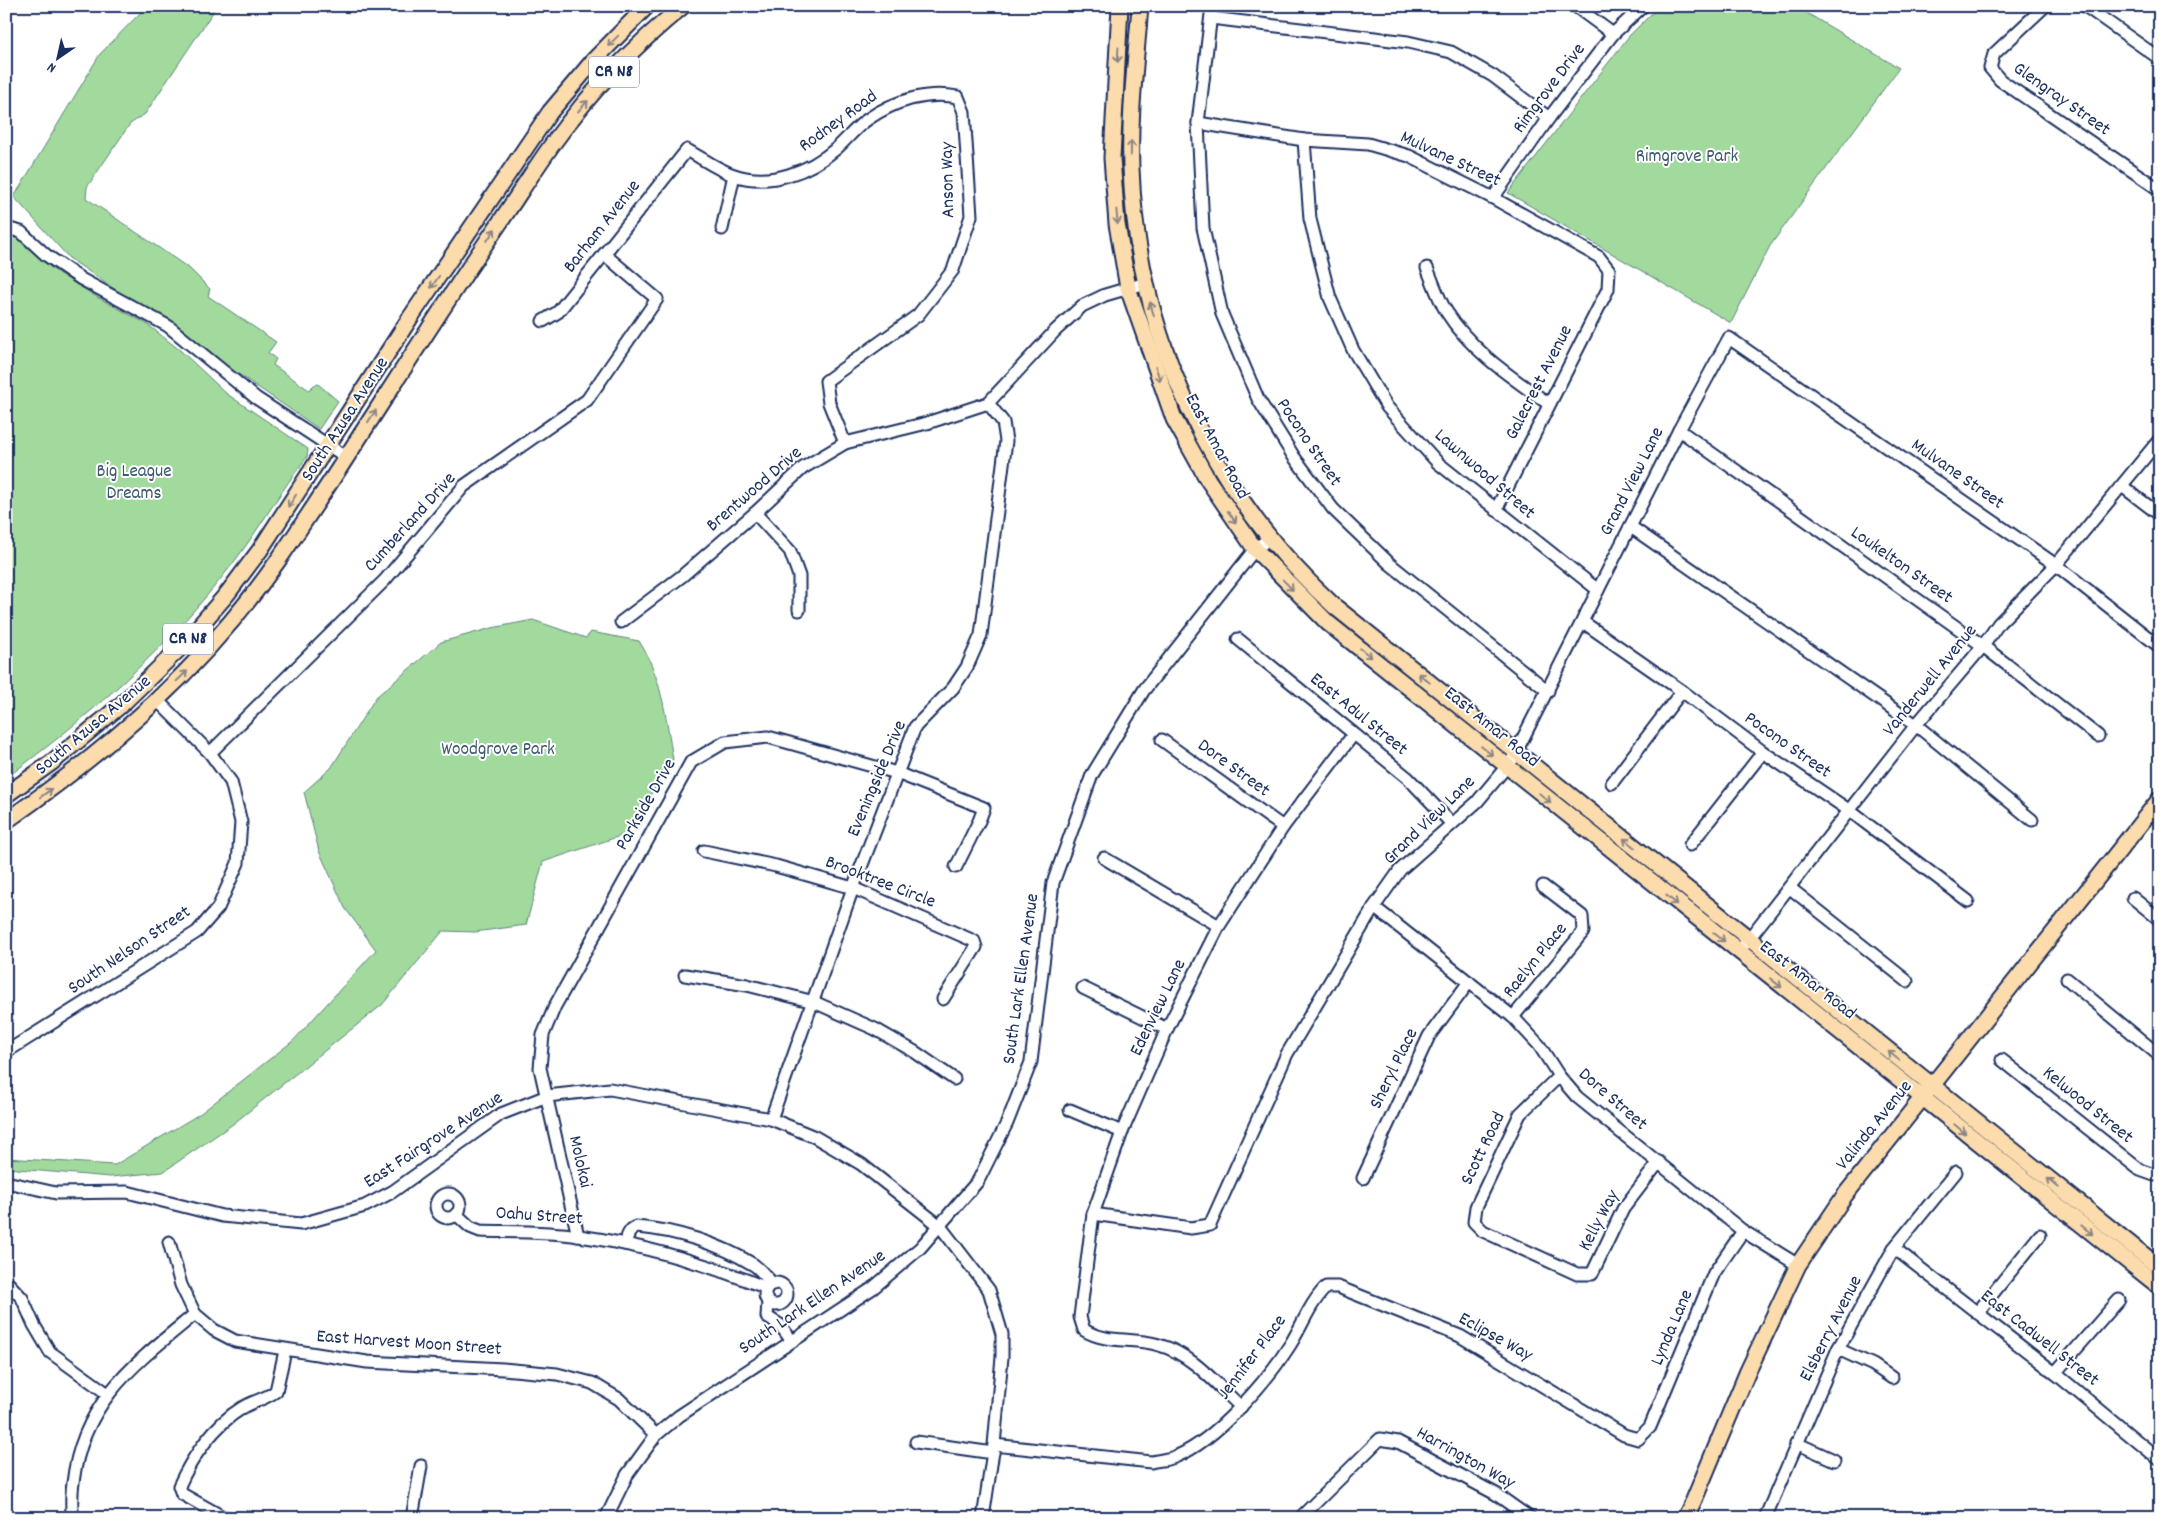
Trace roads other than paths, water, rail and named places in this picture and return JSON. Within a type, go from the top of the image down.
[{"type":"main road","name":"South Azusa Avenue","points":[[6,795],[51,763],[121,705],[183,646],[227,594],[260,550],[410,318],[550,112],[594,60],[647,6]]},
{"type":"main road","name":"South Azusa Avenue","points":[[6,822],[64,780],[136,721],[198,660],[262,582],[346,457],[463,276],[553,144],[611,75],[658,26],[682,6]]},
{"type":"main road","name":"East Amar Road","points":[[1120,6],[1112,158],[1117,224],[1128,288],[1174,419],[1208,480],[1255,549],[1328,623],[1507,768],[2160,1288]]},
{"type":"main road","name":"East Amar Road","points":[[1140,6],[1132,108],[1131,168],[1137,238],[1146,283],[1171,369],[1192,416],[1233,488],[1270,538],[1290,562],[1334,606],[2160,1268]]},
{"type":"main road","name":"Valinda Avenue","points":[[1684,1518],[1694,1500],[1748,1371],[1798,1265],[1845,1195],[2160,799]]},
{"type":"street","points":[[1576,6],[1613,34]]},
{"type":"street","name":"Rimgrove Drive","points":[[1493,198],[1549,118],[1613,34],[1643,6]]},
{"type":"street","name":"Glengray Street","points":[[2045,6],[1994,54],[1990,68],[2000,80],[2160,190]]},
{"type":"street","points":[[2085,6],[2160,58]]},
{"type":"street","points":[[1212,12],[1408,42],[1451,52],[1493,76],[1549,118]]},
{"type":"street","name":"Pocono Street","points":[[1212,12],[1198,123],[1202,228],[1222,314],[1258,399],[1294,457],[1333,509],[1390,564],[1548,691]]},
{"type":"street","name":"Rodney Road","points":[[687,150],[734,175],[760,180],[789,176],[822,159],[836,149],[866,120],[899,101],[942,94],[958,97]]},
{"type":"street","name":"Anson Way","points":[[844,443],[829,403],[826,381],[918,316],[953,270],[971,216],[964,112],[958,97]]},
{"type":"street","name":"Mulvane Street","points":[[1198,123],[1304,140],[1368,144],[1410,156],[1493,198],[1599,257],[1609,270]]},
{"type":"street","name":"Lawnwood Street","points":[[1304,140],[1310,219],[1330,298],[1353,350],[1387,407],[1438,463],[1598,590]]},
{"type":"street","name":"Barham Avenue","points":[[543,321],[558,312],[687,150]]},
{"type":"street","points":[[722,229],[734,175]]},
{"type":"street","points":[[6,228],[15,228],[21,232],[46,255],[81,279],[168,326],[256,398],[346,457]]},
{"type":"street","name":"Cumberland Drive","points":[[210,753],[385,580],[464,486],[588,400],[658,299],[604,254]]},
{"type":"street","points":[[1426,268],[1446,310],[1472,345],[1504,372],[1549,404]]},
{"type":"street","name":"Galecrest Avenue","points":[[1496,510],[1608,289],[1609,270]]},
{"type":"street","points":[[988,403],[1055,331],[1082,306],[1105,295],[1146,283]]},
{"type":"street","name":"Mulvane Street","points":[[1730,338],[2056,565],[2160,647]]},
{"type":"street","name":"Grand View Lane","points":[[1093,1214],[1191,1228],[1210,1225],[1287,1054],[1374,907],[1400,870],[1477,802],[1507,768],[1517,752],[1679,430],[1730,338]]},
{"type":"street","name":"Brentwood Drive","points":[[621,622],[682,576],[755,513],[803,468],[844,443],[927,422],[988,403]]},
{"type":"street","name":"Eveningside Drive","points":[[771,1119],[853,888],[896,772],[915,727],[952,688],[967,667],[981,635],[1006,441],[1003,422],[988,403]]},
{"type":"street","name":"Loukelton Street","points":[[1679,430],[1983,646],[2098,736]]},
{"type":"street","name":"Vanderwell Avenue","points":[[1738,952],[1916,726],[1983,646],[1999,623],[2056,565],[2160,439]]},
{"type":"street","points":[[2122,486],[2160,515]]},
{"type":"street","points":[[755,513],[790,551],[799,576],[799,610]]},
{"type":"street","points":[[1631,527],[1916,726],[2032,820]]},
{"type":"street","name":"South Lark Ellen Avenue","points":[[606,1518],[627,1475],[656,1435],[703,1398],[873,1288],[920,1248],[978,1181],[1007,1123],[1031,1062],[1052,883],[1092,775],[1144,690],[1255,549],[1270,538]]},
{"type":"street","name":"Pocono Street","points":[[1583,622],[1682,691],[1763,752],[1850,811],[1968,901]]},
{"type":"street","name":"East Adul Street","points":[[1238,639],[1353,735],[1408,778],[1452,824]]},
{"type":"street","points":[[1612,783],[1682,691]]},
{"type":"street","name":"South Nelson Street","points":[[6,1052],[197,932],[218,908],[238,863],[241,822],[231,782],[210,753],[157,700]]},
{"type":"street","name":"Edenview Lane","points":[[1242,1407],[1186,1356],[1158,1344],[1096,1338],[1084,1330],[1080,1317],[1093,1214],[1122,1132],[1167,1029],[1219,926],[1283,827],[1353,735]]},
{"type":"street","name":"Parkside Drive","points":[[547,1096],[540,1068],[544,1035],[555,1006],[691,762],[725,742],[768,737],[896,772],[984,808],[980,821],[956,867]]},
{"type":"street","name":"Dore Street","points":[[1162,740],[1283,827]]},
{"type":"street","points":[[1690,845],[1763,752]]},
{"type":"street","name":"Brooktree Circle","points":[[704,851],[776,866],[853,888],[976,943],[976,947],[943,999]]},
{"type":"street","points":[[1104,858],[1219,926]]},
{"type":"street","name":"Raelyn Place","points":[[1513,1018],[1583,932],[1582,916],[1543,886]]},
{"type":"street","points":[[1790,888],[1907,981]]},
{"type":"street","points":[[2133,898],[2160,920]]},
{"type":"street","name":"Dore Street","points":[[1374,907],[1513,1018],[1538,1045],[1558,1076],[1577,1097],[1743,1231],[1798,1265]]},
{"type":"street","points":[[685,975],[747,985],[814,1002],[875,1029],[915,1052],[954,1080]]},
{"type":"street","points":[[2067,979],[2160,1056]]},
{"type":"street","name":"Sheryl Place","points":[[1363,1178],[1429,1036],[1469,982]]},
{"type":"street","points":[[1083,988],[1167,1029]]},
{"type":"street","name":"Kelwood Street","points":[[2002,1060],[2140,1170],[2157,1174]]},
{"type":"street","name":"Scott Road","points":[[1558,1076],[1520,1114],[1476,1207],[1474,1222],[1483,1231],[1577,1274],[1592,1274]]},
{"type":"street","name":"East Fairgrove Avenue","points":[[6,1182],[56,1193],[127,1192],[222,1216],[301,1224],[366,1206],[392,1192],[501,1114],[547,1096],[610,1089],[771,1119],[815,1137],[861,1164],[940,1226],[989,1290],[1002,1334],[994,1449],[983,1518]]},
{"type":"street","name":"Molokai","points":[[547,1096],[578,1236]]},
{"type":"street","points":[[1070,1110],[1122,1132]]},
{"type":"street","name":"Kelly Way","points":[[1592,1274],[1623,1209],[1659,1162]]},
{"type":"street","name":"Elsberry Avenue","points":[[1765,1518],[1838,1348],[1894,1248],[1956,1172]]},
{"type":"street","name":"Oahu Street","points":[[456,1214],[470,1227],[480,1231],[578,1236],[625,1244],[725,1271],[770,1286]]},
{"type":"street","points":[[625,1244],[630,1230],[636,1227],[695,1239],[721,1248],[756,1266],[770,1286]]},
{"type":"street","name":"Lynda Lane","points":[[1638,1440],[1650,1427],[1714,1273],[1743,1231]]},
{"type":"street","points":[[1977,1313],[2040,1235]]},
{"type":"street","name":"East Harvest Moon Street","points":[[168,1242],[181,1285],[195,1314],[214,1330],[236,1341],[367,1362],[502,1369],[557,1374],[592,1383],[619,1399],[656,1435]]},
{"type":"street","name":"East Cadwell Street","points":[[1894,1248],[2056,1374],[2160,1460]]},
{"type":"street","points":[[6,1281],[22,1298],[34,1325],[50,1352],[108,1394]]},
{"type":"street","points":[[768,1302],[774,1305],[781,1304],[787,1296],[784,1287],[770,1286]]},
{"type":"street","points":[[770,1286],[765,1295],[768,1302],[767,1317],[780,1326],[792,1341]]},
{"type":"street","name":"Jennifer Place","points":[[916,1442],[1151,1462],[1175,1457],[1195,1447],[1242,1407],[1289,1346],[1318,1294],[1326,1287]]},
{"type":"street","name":"Eclipse Way","points":[[1326,1287],[1338,1287],[1460,1336],[1624,1435],[1638,1440]]},
{"type":"street","points":[[2056,1374],[2118,1300]]},
{"type":"street","points":[[72,1518],[72,1484],[76,1461],[83,1438],[108,1394],[131,1367],[195,1314]]},
{"type":"street","points":[[1838,1348],[1874,1365],[1892,1378]]},
{"type":"street","points":[[229,1518],[223,1517],[182,1494],[179,1486],[206,1440],[238,1410],[250,1402],[268,1398],[276,1391],[285,1350]]},
{"type":"street","name":"Harrington Way","points":[[1300,1518],[1380,1439],[1398,1442],[1431,1459],[1496,1494],[1530,1518]]},
{"type":"street","points":[[1796,1443],[1834,1460]]},
{"type":"street","points":[[412,1518],[421,1466]]},
{"type":"park label","name":"Rimgrove Park","points":[[1687,157]]},
{"type":"park label","name":"Big League Dreams","points":[[134,483]]},
{"type":"park label","name":"Woodgrove Park","points":[[498,750]]}]
